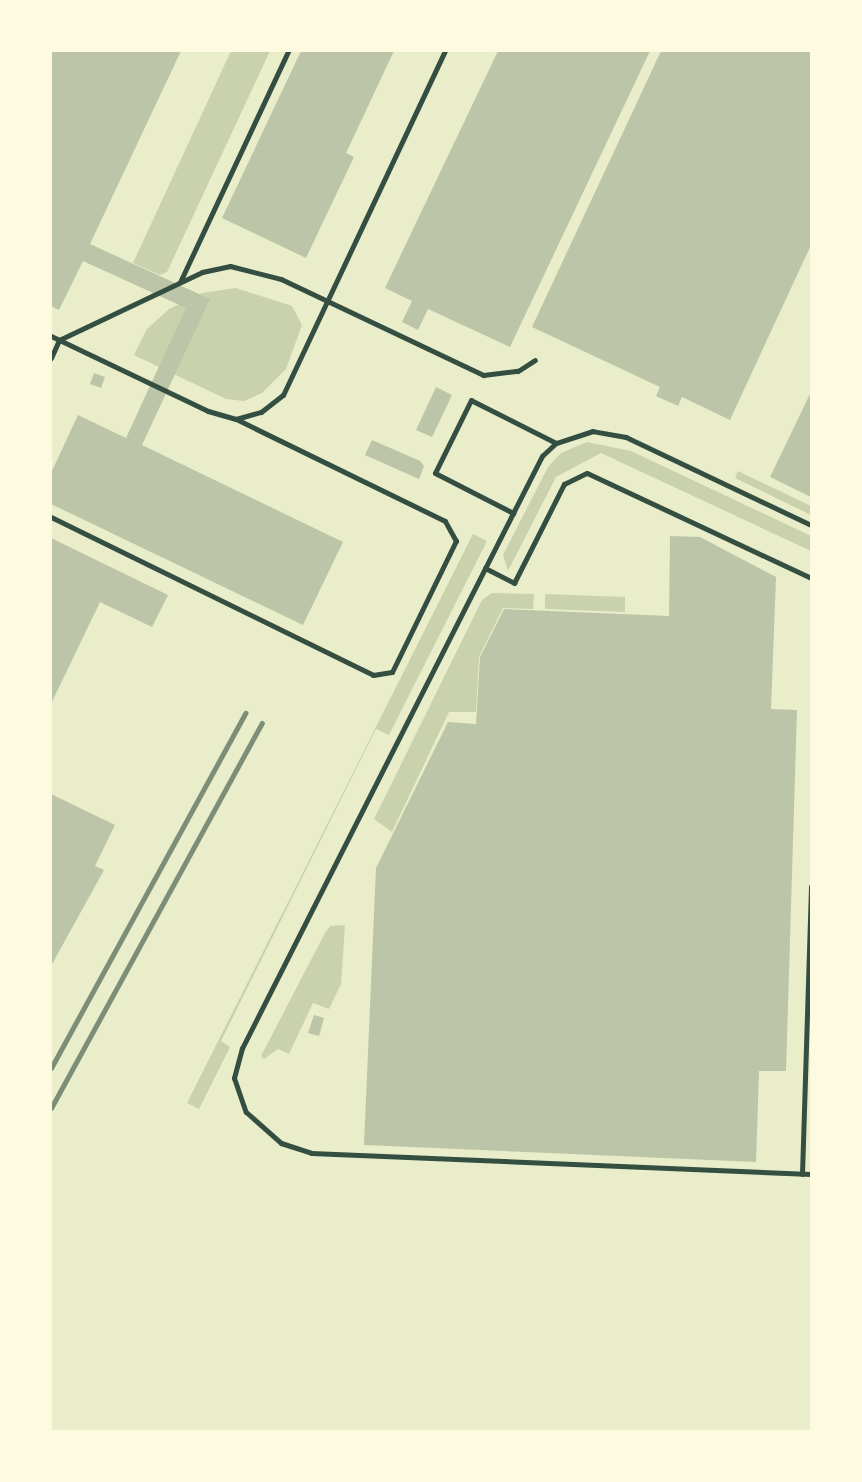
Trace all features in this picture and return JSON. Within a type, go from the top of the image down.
[{"type":"lane","points":[[180,282],[288,51]]},
{"type":"lane","points":[[236,419],[261,412],[284,395],[445,51]]},
{"type":"lane","points":[[51,358],[59,340],[180,282],[230,266],[250,268],[330,301],[483,375],[518,371],[535,360]]},
{"type":"lane","points":[[51,336],[208,411],[236,419],[445,522],[456,541],[391,672],[373,675],[51,517]]},
{"type":"lane","points":[[513,513],[435,473],[471,400],[556,443]]},
{"type":"lane","points":[[811,525],[626,437],[593,431],[556,443],[542,456],[242,1048],[234,1078],[237,1096],[246,1112],[281,1143],[311,1153],[811,1174]]},
{"type":"lane","points":[[485,568],[514,583],[564,484],[587,473],[811,578]]},
{"type":"lane","points":[[802,1174],[811,886]]},
{"type":"green space","points":[[231,51],[270,51],[167,272],[160,275],[133,263]]},
{"type":"green space","points":[[236,288],[292,306],[302,325],[286,369],[262,393],[244,401],[226,399],[134,355],[147,329],[169,309],[202,293]]},
{"type":"green space","points":[[587,442],[631,451],[811,536],[811,551],[601,453],[556,477],[508,571],[503,555],[548,467],[561,453]]},
{"type":"green space","points":[[738,471],[811,506],[811,515],[735,478]]},
{"type":"green space","points":[[473,534],[487,541],[389,735],[376,729],[221,1041],[230,1047],[199,1109],[187,1103]]},
{"type":"green space","points":[[492,593],[534,594],[533,609],[503,608],[479,657],[476,712],[449,712],[392,832],[374,819],[482,600]]},
{"type":"green space","points":[[545,594],[625,597],[625,612],[545,609]]},
{"type":"green space","points":[[345,925],[341,984],[329,1009],[313,1003],[289,1054],[278,1049],[264,1059],[261,1056],[325,933],[330,926]]},
{"type":"building","points":[[51,51],[181,51],[90,244],[210,299],[142,445],[343,542],[303,625],[51,504],[51,473],[78,415],[126,438],[186,308],[83,261],[59,310],[51,306]]},
{"type":"building","points":[[301,51],[394,51],[346,153],[354,157],[306,258],[222,218]]},
{"type":"building","points":[[498,51],[650,51],[510,347],[428,309],[418,330],[402,322],[412,301],[385,288]]},
{"type":"building","points":[[661,51],[811,51],[811,245],[730,420],[682,397],[678,406],[656,396],[660,387],[532,327]]},
{"type":"building","points":[[94,373],[105,377],[101,388],[90,384]]},
{"type":"building","points":[[436,387],[452,395],[432,437],[416,430]]},
{"type":"building","points":[[811,392],[811,497],[770,477]]},
{"type":"building","points":[[372,440],[420,461],[424,466],[419,479],[365,455]]},
{"type":"building","points":[[670,536],[700,537],[776,577],[771,709],[797,710],[786,1071],[759,1071],[756,1162],[364,1145],[376,868],[448,722],[476,724],[480,657],[504,609],[669,616]]},
{"type":"building","points":[[51,538],[168,595],[152,627],[100,602],[51,704]]},
{"type":"building","points":[[51,794],[115,825],[95,866],[104,870],[51,966]]},
{"type":"building","points":[[314,1015],[324,1018],[319,1036],[308,1033]]},
{"type":"railway","points":[[51,1068],[245,713]]},
{"type":"railway","points":[[51,1108],[262,723]]}]
